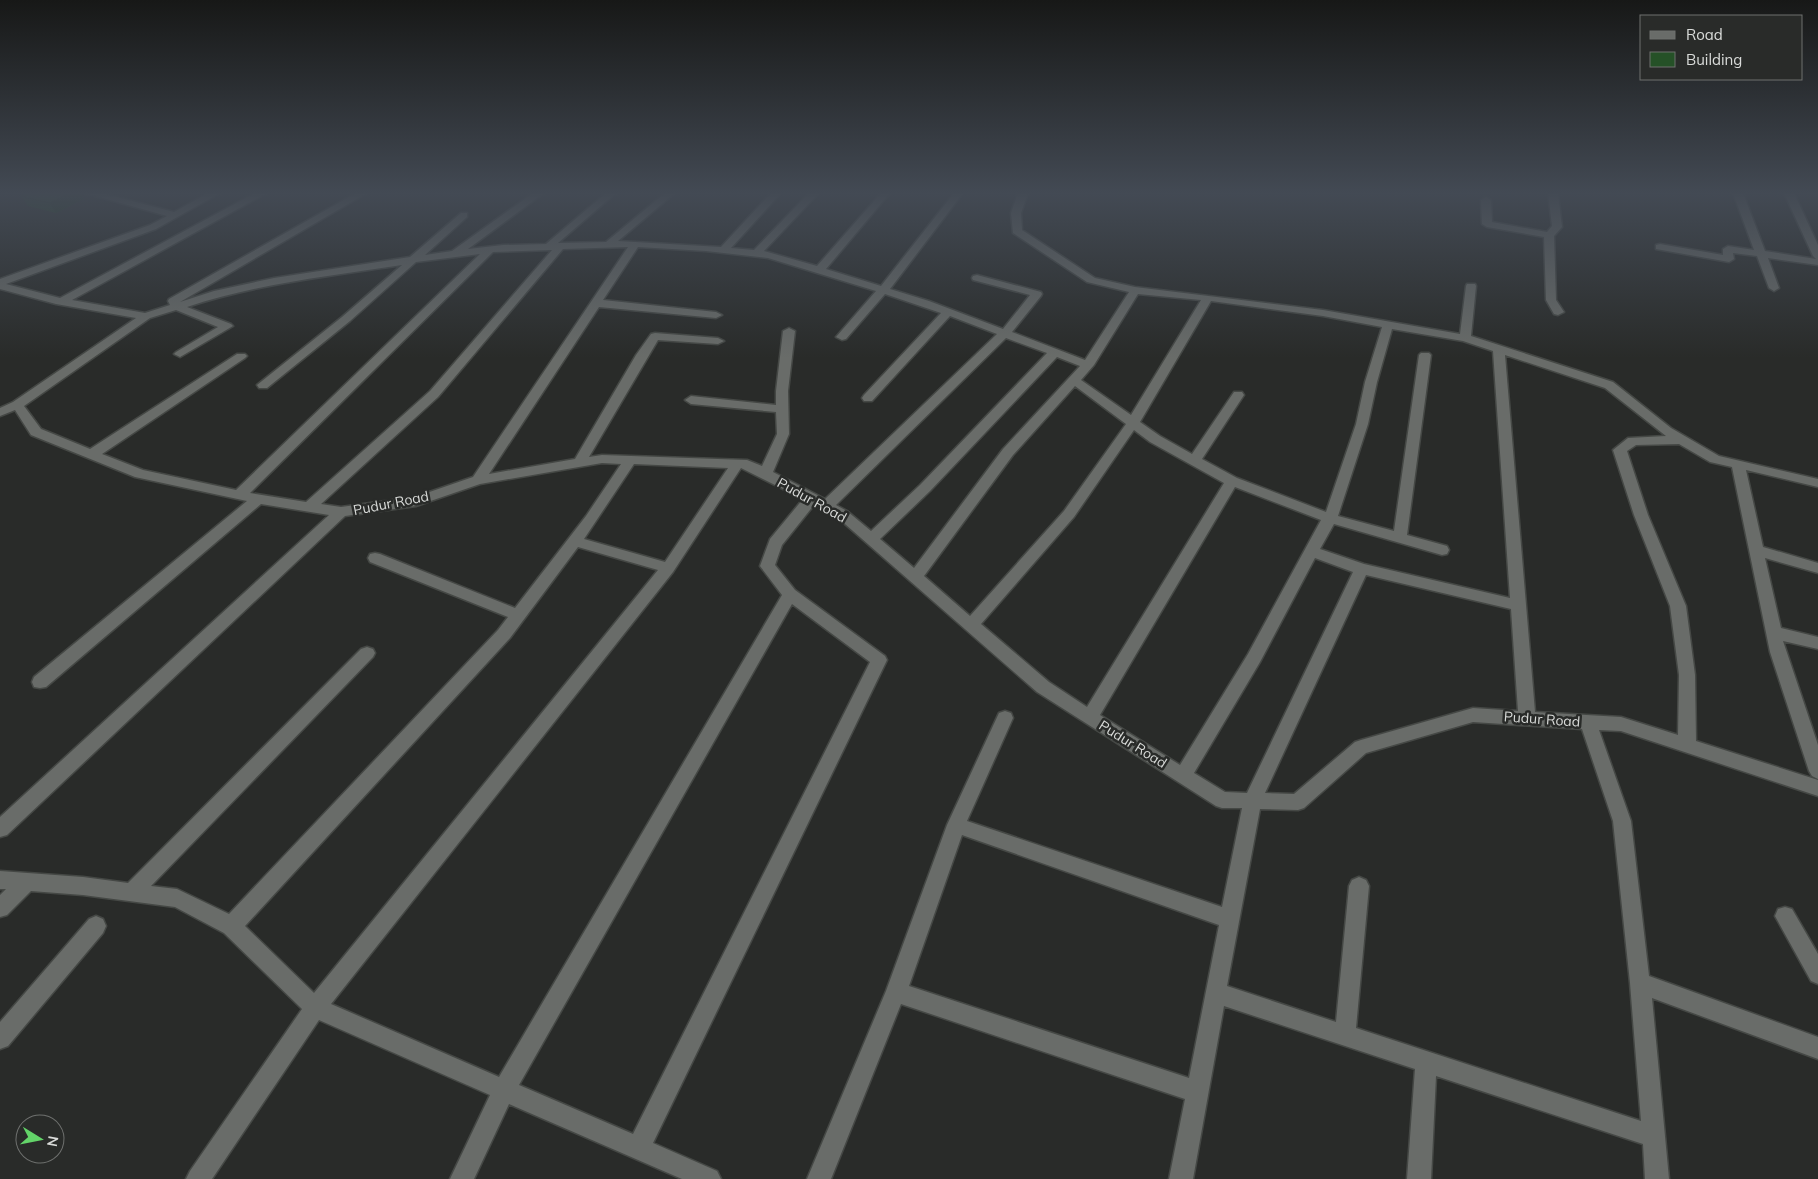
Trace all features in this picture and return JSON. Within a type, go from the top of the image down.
[{"type":"street","points":[[0,284],[97,248]]},
{"type":"street","points":[[61,302],[161,248]]},
{"type":"street","points":[[0,412],[17,405],[146,316],[266,248]]},
{"type":"street","points":[[263,385],[346,319],[427,248]]},
{"type":"street","points":[[455,254],[463,248]]},
{"type":"street","points":[[0,284],[61,302],[146,316],[218,293],[274,281],[415,259],[512,248]]},
{"type":"street","points":[[309,507],[434,394],[552,248]]},
{"type":"street","points":[[478,480],[632,248]]},
{"type":"street","points":[[694,248],[769,256],[883,290],[948,312],[1088,365]]},
{"type":"street","points":[[756,254],[762,248]]},
{"type":"street","points":[[819,271],[839,248]]},
{"type":"street","points":[[842,337],[883,290],[915,248]]},
{"type":"street","points":[[1043,248],[1091,280],[1135,290],[1323,313],[1465,338],[1609,385],[1666,431],[1715,459],[1818,483]]},
{"type":"street","points":[[1549,248],[1551,300],[1558,312]]},
{"type":"street","points":[[1666,248],[1729,259],[1728,248]]},
{"type":"street","points":[[1728,248],[1818,262]]},
{"type":"street","points":[[1758,248],[1774,288]]},
{"type":"street","points":[[239,495],[491,249]]},
{"type":"street","points":[[826,506],[1005,333],[1037,294],[976,278]]},
{"type":"street","points":[[1465,338],[1471,286]]},
{"type":"street","points":[[915,577],[1008,452],[1088,365],[1135,290]]},
{"type":"street","points":[[971,625],[1069,514],[1132,424],[1208,298]]},
{"type":"street","points":[[595,303],[716,315]]},
{"type":"street","points":[[175,306],[228,326],[180,354]]},
{"type":"street","points":[[868,398],[948,312]]},
{"type":"street","points":[[1183,776],[1254,658],[1329,518],[1362,424],[1371,382],[1388,324]]},
{"type":"street","points":[[765,474],[783,434],[782,391],[789,331]]},
{"type":"street","points":[[579,463],[642,355],[656,336],[718,341]]},
{"type":"street","points":[[1499,349],[1526,718]]},
{"type":"street","points":[[871,539],[925,488],[1055,352]]},
{"type":"street","points":[[1400,538],[1425,355]]},
{"type":"street","points":[[92,454],[241,356]]},
{"type":"street","points":[[1074,380],[1154,439],[1232,481],[1329,518],[1442,550]]},
{"type":"street","points":[[1194,461],[1238,395]]},
{"type":"street","points":[[691,400],[782,409]]},
{"type":"street","name":"Pudur Road","points":[[17,405],[36,432],[140,474],[258,499],[341,512],[416,501],[478,480],[602,459],[747,464],[842,514],[1043,687],[1222,800],[1298,802],[1361,747],[1473,715],[1621,724],[1818,788]]},
{"type":"street","points":[[1682,440],[1633,441],[1620,450],[1636,500],[1678,606],[1687,675],[1687,746]]},
{"type":"street","points":[[231,926],[504,634],[574,541],[630,460]]},
{"type":"street","points":[[198,1179],[315,1008],[668,568],[737,464]]},
{"type":"street","points":[[1738,465],[1778,652],[1818,772]]},
{"type":"street","points":[[1090,717],[1232,481]]},
{"type":"street","points":[[638,1148],[879,660],[790,594],[767,566],[775,543],[812,498]]},
{"type":"street","points":[[40,682],[258,499]]},
{"type":"street","points":[[0,829],[341,512]]},
{"type":"street","points":[[574,541],[668,568]]},
{"type":"street","points":[[1756,550],[1818,568]]},
{"type":"street","points":[[1312,551],[1362,569],[1518,605]]},
{"type":"street","points":[[375,558],[518,615]]},
{"type":"street","points":[[1181,1179],[1252,801],[1362,569]]},
{"type":"street","points":[[462,1179],[504,1090],[790,594]]},
{"type":"street","points":[[1773,632],[1818,643]]},
{"type":"street","points":[[132,892],[367,652]]},
{"type":"street","points":[[819,1179],[896,992],[956,825],[1005,718]]},
{"type":"street","points":[[1588,722],[1622,822],[1640,983],[1657,1179]]},
{"type":"street","points":[[956,825],[1230,919]]},
{"type":"street","points":[[0,880],[83,886],[177,898],[231,926],[315,1008],[709,1179]]},
{"type":"street","points":[[0,908],[27,882]]},
{"type":"street","points":[[1345,1035],[1359,886]]},
{"type":"street","points":[[1785,916],[1818,974]]},
{"type":"street","points":[[0,1038],[96,926]]},
{"type":"street","points":[[1640,983],[1818,1048]]},
{"type":"street","points":[[896,992],[1197,1092]]},
{"type":"street","points":[[1216,993],[1653,1136]]},
{"type":"street","points":[[1419,1179],[1426,1061]]}]
